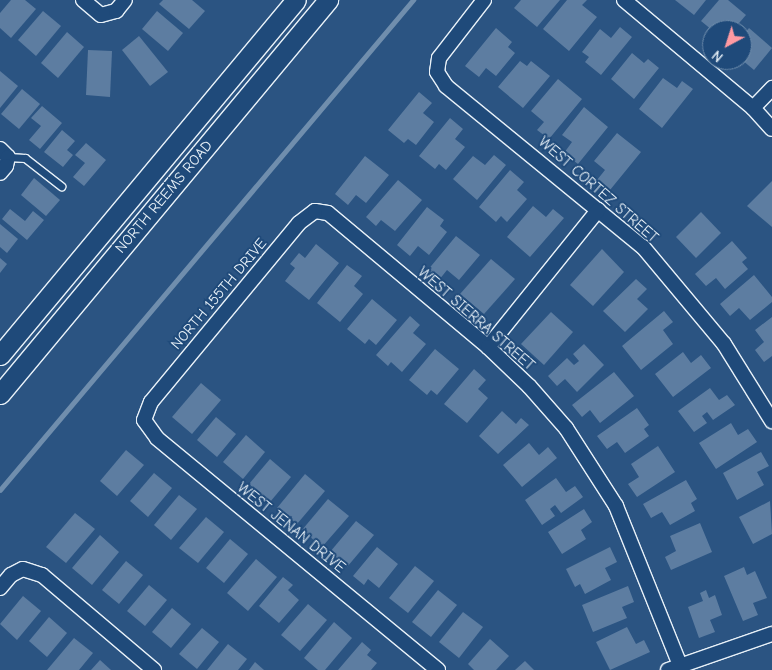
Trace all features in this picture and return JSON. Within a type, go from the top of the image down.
[{"type":"main road","name":"NORTH REEMS ROAD","points":[[0,355],[296,0]]},
{"type":"main road","name":"NORTH REEMS ROAD","points":[[0,394],[328,0]]},
{"type":"street","points":[[83,0],[101,14],[116,11],[125,0]]},
{"type":"street","name":"WEST CORTEZ STREET","points":[[484,0],[439,58],[437,72],[446,86],[643,247],[724,344],[772,421]]},
{"type":"street","points":[[624,0],[753,108],[772,129]]},
{"type":"street","points":[[753,108],[772,88]]},
{"type":"street","points":[[0,173],[6,166],[4,153]]},
{"type":"street","points":[[488,347],[598,210]]},
{"type":"street","name":"WEST SIERRA STREET","points":[[315,211],[328,213],[488,347],[529,386],[566,428],[616,506],[674,668]]},
{"type":"street","name":"NORTH 155TH DRIVE","points":[[151,402],[299,223],[315,211]]},
{"type":"street","name":"WEST JENAN DRIVE","points":[[151,402],[144,420],[157,438],[438,670]]},
{"type":"street","points":[[0,588],[11,575],[23,569],[42,575],[154,670]]},
{"type":"street","points":[[674,668],[772,634]]},
{"type":"lane","points":[[4,153],[25,158],[60,186]]},
{"type":"building","points":[[11,0],[25,0],[36,9],[11,38],[0,28],[0,13]]},
{"type":"building","points":[[163,0],[192,0],[205,11],[189,29],[159,4]]},
{"type":"building","points":[[521,0],[560,0],[537,27],[514,8]]},
{"type":"building","points":[[567,0],[587,0],[582,5],[597,17],[569,51],[543,29]]},
{"type":"building","points":[[675,0],[706,0],[694,15]]},
{"type":"building","points":[[719,0],[728,0],[746,15],[742,20],[701,21]]},
{"type":"building","points":[[43,11],[61,26],[36,56],[18,40]]},
{"type":"building","points":[[157,11],[183,33],[168,51],[142,29]]},
{"type":"building","points":[[620,27],[632,37],[601,75],[585,62],[589,57],[582,52],[600,29],[611,38]]},
{"type":"building","points":[[496,28],[512,42],[508,47],[515,53],[496,76],[486,68],[479,77],[465,66]]},
{"type":"building","points":[[752,31],[772,48],[754,70],[752,68]]},
{"type":"building","points":[[67,32],[84,47],[58,78],[41,63]]},
{"type":"building","points":[[139,36],[168,72],[150,86],[122,50]]},
{"type":"building","points":[[88,50],[112,51],[110,97],[86,95]]},
{"type":"building","points":[[632,53],[644,63],[648,59],[659,68],[634,99],[611,79]]},
{"type":"building","points":[[520,61],[527,66],[531,61],[550,76],[523,108],[498,87]]},
{"type":"building","points":[[0,71],[18,86],[0,108]]},
{"type":"building","points":[[663,78],[677,88],[682,81],[693,89],[662,128],[639,109]]},
{"type":"building","points":[[558,79],[582,99],[549,139],[537,130],[544,122],[531,111]]},
{"type":"building","points":[[22,89],[40,104],[19,129],[1,114]]},
{"type":"building","points":[[419,92],[432,103],[423,113],[434,122],[416,145],[408,139],[404,143],[388,130]]},
{"type":"building","points":[[42,106],[62,123],[40,149],[29,140],[41,126],[31,118]]},
{"type":"building","points":[[584,107],[608,127],[578,164],[564,153],[572,142],[562,135]]},
{"type":"building","points":[[450,118],[463,129],[455,139],[465,147],[446,170],[439,164],[435,169],[419,156]]},
{"type":"building","points":[[62,130],[75,141],[67,150],[73,155],[63,167],[44,152]]},
{"type":"building","points":[[617,133],[641,152],[610,190],[597,180],[605,170],[594,161]]},
{"type":"building","points":[[86,143],[106,160],[84,186],[73,177],[85,163],[75,155]]},
{"type":"building","points":[[494,155],[506,165],[477,200],[453,179],[473,156],[485,165]]},
{"type":"building","points":[[365,156],[389,175],[366,203],[356,195],[348,205],[335,194]]},
{"type":"building","points":[[510,170],[524,182],[517,190],[527,199],[507,222],[501,216],[496,222],[479,207]]},
{"type":"building","points":[[34,178],[60,200],[46,216],[21,195]]},
{"type":"building","points":[[398,180],[422,200],[395,231],[381,220],[376,226],[366,217]]},
{"type":"building","points":[[772,181],[772,227],[747,206]]},
{"type":"building","points":[[533,206],[546,217],[553,209],[564,218],[530,257],[507,237]]},
{"type":"building","points":[[427,207],[444,220],[440,226],[447,232],[429,255],[418,246],[410,256],[397,245]]},
{"type":"building","points":[[10,209],[25,221],[33,211],[44,220],[27,240],[2,219]]},
{"type":"building","points":[[701,212],[721,233],[696,258],[676,237]]},
{"type":"building","points":[[0,224],[18,239],[7,253],[0,247]]},
{"type":"building","points":[[456,236],[480,255],[459,280],[447,270],[439,280],[427,271]]},
{"type":"building","points":[[732,241],[747,258],[742,262],[748,269],[725,289],[716,278],[706,286],[695,274]]},
{"type":"building","points":[[316,244],[339,263],[309,300],[285,281],[295,268],[290,264],[299,253],[305,258]]},
{"type":"building","points":[[602,249],[624,272],[593,306],[570,285]]},
{"type":"building","points":[[0,258],[7,264],[0,273]]},
{"type":"building","points":[[491,259],[515,279],[484,314],[460,294]]},
{"type":"building","points":[[347,265],[362,276],[354,286],[363,294],[340,322],[317,303]]},
{"type":"building","points":[[754,275],[772,297],[772,302],[750,320],[739,308],[730,316],[720,304]]},
{"type":"building","points":[[636,279],[647,289],[637,299],[648,309],[625,332],[603,311]]},
{"type":"building","points":[[372,299],[397,320],[376,345],[369,339],[365,344],[347,329]]},
{"type":"building","points":[[664,311],[673,322],[663,330],[673,344],[641,370],[622,346]]},
{"type":"building","points":[[551,312],[573,332],[544,365],[521,344]]},
{"type":"building","points":[[410,316],[420,325],[413,333],[426,344],[402,372],[391,362],[388,366],[376,355]]},
{"type":"building","points":[[772,317],[772,356],[764,362],[755,350],[764,342],[755,330]]},
{"type":"building","points":[[584,344],[604,365],[577,392],[565,379],[557,386],[548,376],[567,358],[574,365],[579,361],[573,354]]},
{"type":"building","points":[[435,349],[459,369],[437,395],[431,390],[427,395],[409,380]]},
{"type":"building","points":[[683,352],[691,363],[701,355],[711,368],[673,397],[655,374]]},
{"type":"building","points":[[474,369],[486,380],[478,389],[488,398],[467,423],[444,404]]},
{"type":"building","points":[[614,372],[634,396],[600,423],[590,410],[582,417],[572,405]]},
{"type":"building","points":[[201,383],[221,400],[192,434],[172,417]]},
{"type":"building","points":[[710,388],[719,400],[727,395],[735,405],[713,420],[707,412],[702,416],[707,423],[694,432],[678,411]]},
{"type":"building","points":[[637,408],[649,425],[644,429],[649,436],[625,453],[617,442],[607,449],[597,436]]},
{"type":"building","points":[[502,411],[516,424],[521,418],[529,425],[498,454],[479,436]]},
{"type":"building","points":[[216,417],[236,434],[217,457],[197,440]]},
{"type":"building","points":[[731,423],[738,435],[748,429],[757,442],[716,469],[699,443]]},
{"type":"building","points":[[246,435],[265,452],[243,479],[223,462]]},
{"type":"building","points":[[529,443],[539,455],[548,447],[557,458],[522,487],[503,465]]},
{"type":"building","points":[[658,446],[675,472],[637,497],[628,484],[639,477],[631,464]]},
{"type":"building","points":[[126,450],[144,465],[117,496],[100,481]]},
{"type":"building","points":[[761,452],[769,466],[757,472],[764,485],[737,500],[723,473]]},
{"type":"building","points":[[270,459],[291,477],[270,502],[249,484]]},
{"type":"building","points":[[154,473],[172,488],[148,517],[130,501]]},
{"type":"building","points":[[305,474],[325,491],[297,524],[277,508]]},
{"type":"building","points":[[556,478],[566,492],[575,486],[583,497],[561,513],[555,505],[550,509],[555,516],[542,525],[525,500]]},
{"type":"building","points":[[686,480],[697,499],[691,503],[695,511],[670,525],[662,512],[651,518],[643,504]]},
{"type":"building","points":[[179,495],[197,509],[171,540],[154,525]]},
{"type":"building","points":[[328,499],[349,516],[322,547],[302,530]]},
{"type":"building","points":[[770,501],[772,534],[753,544],[739,517]]},
{"type":"building","points":[[584,509],[592,522],[581,530],[586,539],[562,554],[548,532]]},
{"type":"building","points":[[75,513],[95,529],[66,563],[46,547]]},
{"type":"building","points":[[206,517],[224,532],[198,563],[179,548]]},
{"type":"building","points":[[356,521],[374,535],[347,567],[330,552]]},
{"type":"building","points":[[700,523],[712,552],[671,570],[665,557],[676,551],[670,536]]},
{"type":"building","points":[[100,535],[119,552],[92,585],[72,568]]},
{"type":"building","points":[[230,539],[248,554],[224,583],[206,568]]},
{"type":"building","points":[[377,547],[398,564],[379,588],[368,579],[364,585],[353,576]]},
{"type":"building","points":[[610,547],[617,562],[605,568],[611,580],[585,594],[580,584],[575,587],[566,569]]},
{"type":"building","points":[[256,559],[277,577],[248,611],[227,593]]},
{"type":"building","points":[[126,561],[143,575],[119,604],[102,590]]},
{"type":"building","points":[[415,566],[434,581],[408,613],[389,598]]},
{"type":"building","points":[[744,567],[747,575],[755,571],[767,598],[753,603],[758,615],[743,621],[724,576]]},
{"type":"building","points":[[283,577],[293,585],[288,590],[299,600],[279,623],[259,606]]},
{"type":"building","points":[[149,585],[167,600],[145,626],[127,611]]},
{"type":"building","points":[[628,586],[634,602],[622,607],[627,618],[593,632],[582,605]]},
{"type":"building","points":[[438,590],[457,605],[431,637],[412,622]]},
{"type":"building","points":[[706,590],[709,598],[715,595],[722,615],[710,620],[715,632],[699,638],[688,607],[703,601],[700,593]]},
{"type":"building","points":[[23,596],[41,611],[17,640],[0,624]]},
{"type":"building","points":[[308,604],[327,620],[300,651],[281,635]]},
{"type":"building","points":[[172,608],[191,624],[171,648],[152,632]]},
{"type":"building","points":[[463,612],[483,627],[459,658],[439,642]]},
{"type":"building","points":[[49,617],[67,633],[47,657],[29,641]]},
{"type":"building","points":[[334,622],[352,638],[325,670],[318,670],[304,658]]},
{"type":"building","points":[[627,627],[636,644],[644,640],[650,652],[610,670],[596,642]]},
{"type":"building","points":[[202,628],[219,642],[197,669],[179,654]]},
{"type":"building","points":[[74,638],[93,653],[79,670],[47,670]]},
{"type":"building","points":[[490,639],[509,656],[496,670],[474,670],[468,664]]},
{"type":"building","points":[[362,642],[371,650],[367,655],[377,663],[371,670],[338,670]]},
{"type":"building","points":[[228,644],[247,659],[238,670],[207,670]]},
{"type":"building","points":[[100,660],[111,670],[91,670]]},
{"type":"building","points":[[525,661],[534,670],[515,670]]},
{"type":"building","points":[[255,662],[264,670],[249,670]]},
{"type":"waterway","points":[[0,490],[413,0]]}]
